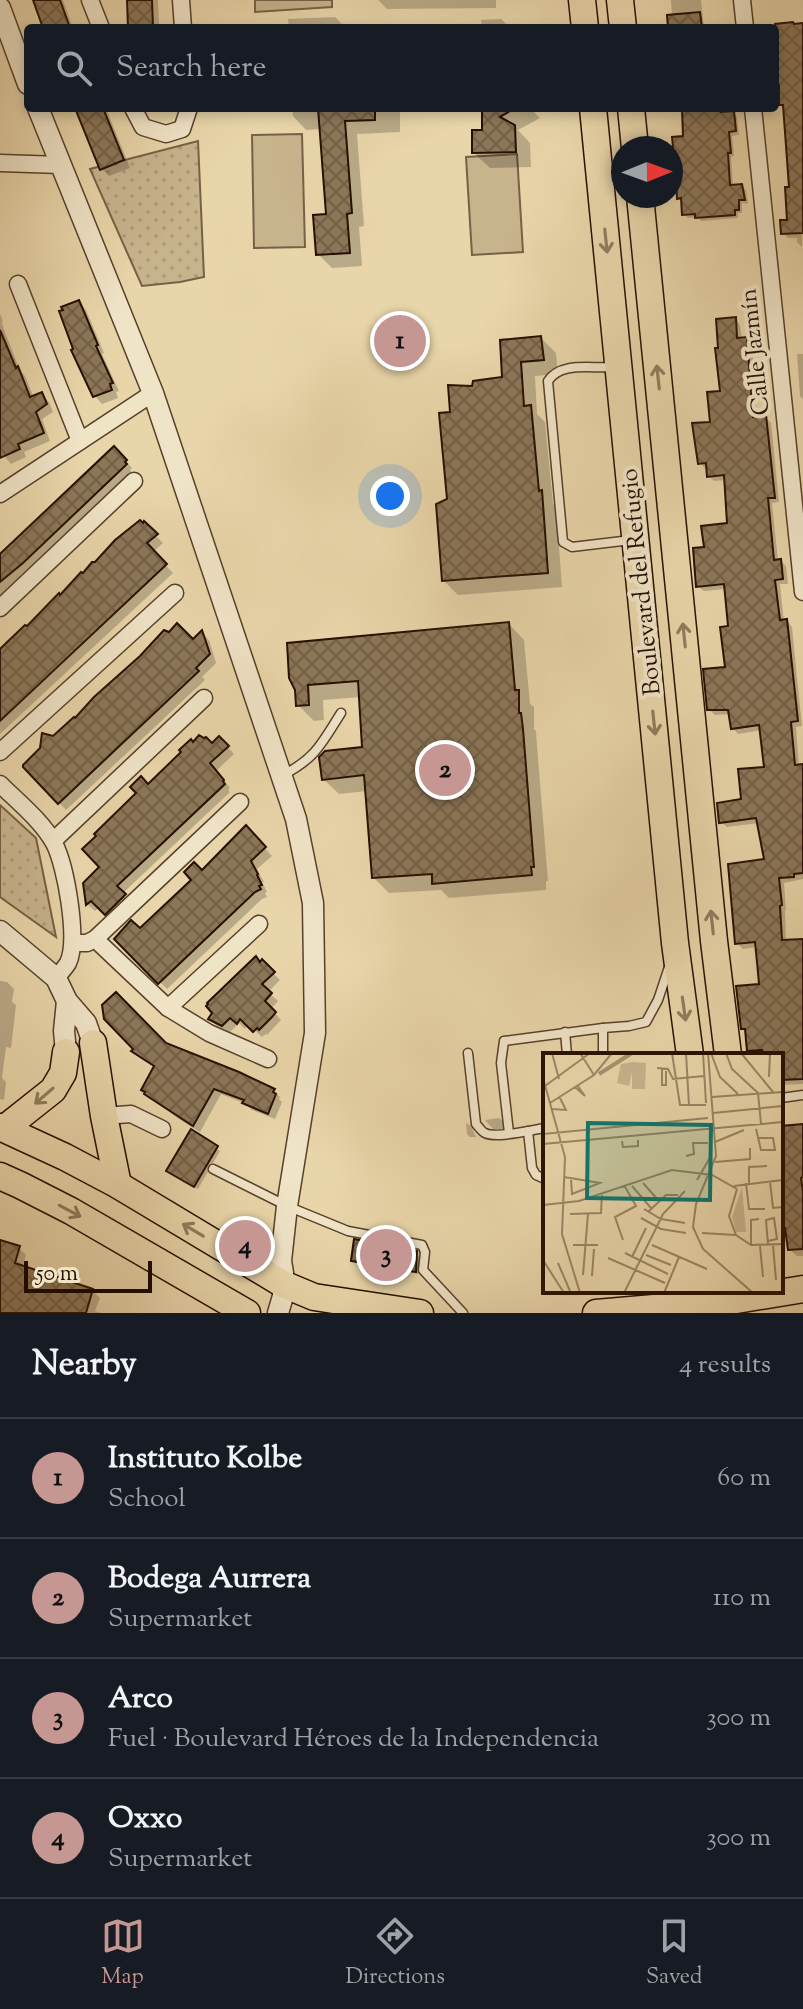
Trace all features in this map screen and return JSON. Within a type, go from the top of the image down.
[{"type":"main road","points":[[582,0],[585,24]]},
{"type":"main road","points":[[620,0],[623,24]]},
{"type":"main road","name":"Boulevard del Refugio","points":[[593,112],[675,943],[690,1053]]},
{"type":"main road","points":[[631,112],[634,136]]},
{"type":"main road","name":"Boulevard del Refugio","points":[[641,208],[728,1053]]},
{"type":"main road","points":[[93,1043],[118,1185]]},
{"type":"main road","points":[[66,1052],[63,1073],[53,1090],[2,1128],[118,1185],[283,1284],[311,1305],[420,1313]]},
{"type":"main road","points":[[0,1176],[71,1211],[247,1313]]},
{"type":"main road","points":[[620,1306],[758,1300],[803,1289]]},
{"type":"street","points":[[90,0],[99,24]]},
{"type":"street","points":[[181,0],[183,24]]},
{"type":"street","points":[[742,0],[745,24]]},
{"type":"street","points":[[0,8],[24,73]]},
{"type":"street","points":[[40,112],[153,393],[299,833],[313,903],[315,1033],[287,1206],[281,1261],[283,1296],[278,1313]]},
{"type":"street","points":[[135,112],[143,127],[166,134],[182,129],[189,112]]},
{"type":"street","name":"Calle Jazmín","points":[[753,112],[803,592]]},
{"type":"street","points":[[0,163],[61,165]]},
{"type":"street","points":[[18,284],[80,441]]},
{"type":"street","points":[[0,494],[153,393]]},
{"type":"street","points":[[0,608],[134,481]]},
{"type":"street","points":[[0,752],[175,593]]},
{"type":"street","points":[[53,841],[204,698]]},
{"type":"street","points":[[0,784],[53,841],[61,859],[73,943],[67,964],[56,978]]},
{"type":"street","points":[[73,943],[87,943],[95,939],[240,802]]},
{"type":"street","points":[[168,1008],[259,924]]},
{"type":"street","points":[[0,931],[56,978],[67,1001],[86,1023],[93,1043]]},
{"type":"street","points":[[95,939],[168,1008],[209,1033],[268,1059]]},
{"type":"street","points":[[66,1052],[64,1031],[67,1001]]},
{"type":"street","points":[[104,1116],[131,1114],[162,1129]]},
{"type":"lane","points":[[618,366],[563,369],[554,372],[548,381],[563,542],[572,547],[636,539]]},
{"type":"lane","points":[[281,776],[303,765],[318,750],[341,713]]},
{"type":"lane","points":[[509,1133],[501,1063],[504,1041],[646,1022],[658,1000],[675,943]]},
{"type":"lane","points":[[603,1028],[603,1053]]},
{"type":"lane","points":[[565,1032],[567,1053]]},
{"type":"lane","points":[[468,1053],[476,1124],[483,1132],[509,1133],[543,1128]]},
{"type":"lane","points":[[783,1098],[803,1095]]},
{"type":"lane","points":[[528,1131],[532,1168],[536,1175],[543,1178]]},
{"type":"lane","points":[[213,1169],[287,1206],[348,1231],[422,1245],[425,1252],[423,1270],[463,1313]]},
{"type":"shaded area","points":[[255,0],[332,0],[332,7],[255,12]]},
{"type":"shaded area","points":[[302,134],[305,247],[254,248],[252,135]]},
{"type":"shaded area","points":[[198,141],[204,277],[142,286],[90,169]]},
{"type":"shaded area","points":[[517,154],[523,252],[472,255],[466,157]]},
{"type":"shaded area","points":[[0,805],[36,838],[56,937],[0,897]]},
{"type":"building","points":[[33,0],[60,0],[69,24],[42,24]]},
{"type":"building","points":[[127,0],[152,0],[153,24],[128,24]]},
{"type":"building","points":[[700,12],[702,24],[668,24],[667,15]]},
{"type":"building","points":[[803,23],[803,233],[781,234],[780,220],[787,220],[785,187],[789,187],[783,105],[779,105],[779,24],[775,24]]},
{"type":"building","points":[[77,112],[105,112],[124,160],[100,170]]},
{"type":"building","points":[[318,112],[375,112],[375,120],[345,121],[352,213],[347,214],[350,253],[316,255],[313,215],[326,214]]},
{"type":"building","points":[[482,112],[508,112],[500,117],[515,125],[516,152],[472,153],[472,130],[482,130]]},
{"type":"building","points":[[682,112],[734,112],[736,131],[729,132],[730,185],[742,184],[745,200],[739,200],[739,210],[735,210],[735,215],[695,218],[695,214],[682,215]]},
{"type":"building","points":[[79,300],[113,383],[110,384],[112,390],[93,397],[71,350],[59,311],[63,310],[61,307]]},
{"type":"building","points":[[736,317],[737,338],[747,337],[753,417],[766,415],[775,498],[768,498],[774,560],[781,559],[783,579],[775,580],[780,620],[787,619],[798,721],[791,722],[795,765],[803,764],[803,873],[779,878],[782,940],[803,939],[803,1079],[783,1080],[783,1053],[747,1051],[736,986],[759,984],[755,942],[735,944],[728,864],[764,859],[756,818],[719,823],[717,803],[741,799],[738,769],[764,767],[759,725],[731,729],[728,710],[707,710],[703,669],[725,667],[720,627],[728,626],[724,584],[696,587],[693,548],[704,547],[701,526],[727,523],[724,475],[707,477],[706,463],[698,464],[692,423],[710,422],[707,392],[720,391],[715,348],[718,348],[716,319]]},
{"type":"building","points":[[0,330],[30,397],[42,392],[47,404],[36,412],[44,433],[18,444],[20,449],[0,458]]},
{"type":"building","points":[[541,336],[544,360],[521,362],[524,406],[531,405],[539,491],[542,490],[548,573],[442,581],[436,504],[447,499],[439,413],[450,412],[448,385],[472,386],[473,381],[502,377],[500,340]]},
{"type":"building","points":[[114,446],[127,464],[0,582],[0,554]]},
{"type":"building","points":[[140,520],[158,534],[147,543],[167,564],[0,721],[0,649]]},
{"type":"building","points":[[509,622],[515,690],[519,690],[523,729],[534,867],[531,867],[532,875],[432,884],[432,874],[372,878],[364,775],[322,780],[319,757],[325,751],[362,747],[358,681],[308,685],[309,705],[296,706],[295,690],[289,678],[287,643]]},
{"type":"building","points":[[177,623],[193,639],[202,630],[210,654],[196,668],[199,671],[58,804],[23,767],[40,748],[42,733],[53,736],[164,630],[169,632]]},
{"type":"building","points":[[199,735],[212,743],[219,736],[229,746],[210,763],[225,784],[117,886],[126,894],[105,915],[91,901],[86,905],[83,883],[99,867],[82,849],[136,793],[130,787],[141,776],[148,784],[181,752],[179,750]]},
{"type":"building","points":[[246,825],[266,847],[251,861],[261,889],[158,984],[114,939],[131,920],[140,928],[191,880],[184,872],[194,862],[202,870]]},
{"type":"building","points":[[256,956],[275,972],[262,984],[272,993],[265,1001],[276,1012],[259,1030],[257,1028],[253,1032],[240,1019],[237,1024],[230,1018],[222,1026],[208,1019],[212,1013],[207,1003]]},
{"type":"building","points":[[116,992],[166,1043],[275,1089],[268,1114],[242,1103],[244,1100],[214,1089],[193,1126],[144,1094],[141,1090],[154,1066],[131,1051],[133,1049],[104,1019],[102,1005]]},
{"type":"building","points":[[803,1124],[803,1249],[788,1250],[783,1228],[783,1126]]},
{"type":"building","points":[[191,1129],[218,1146],[194,1187],[166,1171]]},
{"type":"building","points":[[354,1239],[417,1251],[416,1272],[351,1261]]},
{"type":"building","points":[[0,1240],[20,1246],[15,1263],[93,1289],[86,1313],[0,1313]]},
{"type":"place","name":"Instituto Kolbe","points":[[400,341]]},
{"type":"place","name":"Bodega Aurrera","points":[[445,770]]},
{"type":"place","name":"Oxxo","points":[[245,1246]]},
{"type":"place","name":"Arco","points":[[386,1255]]}]
